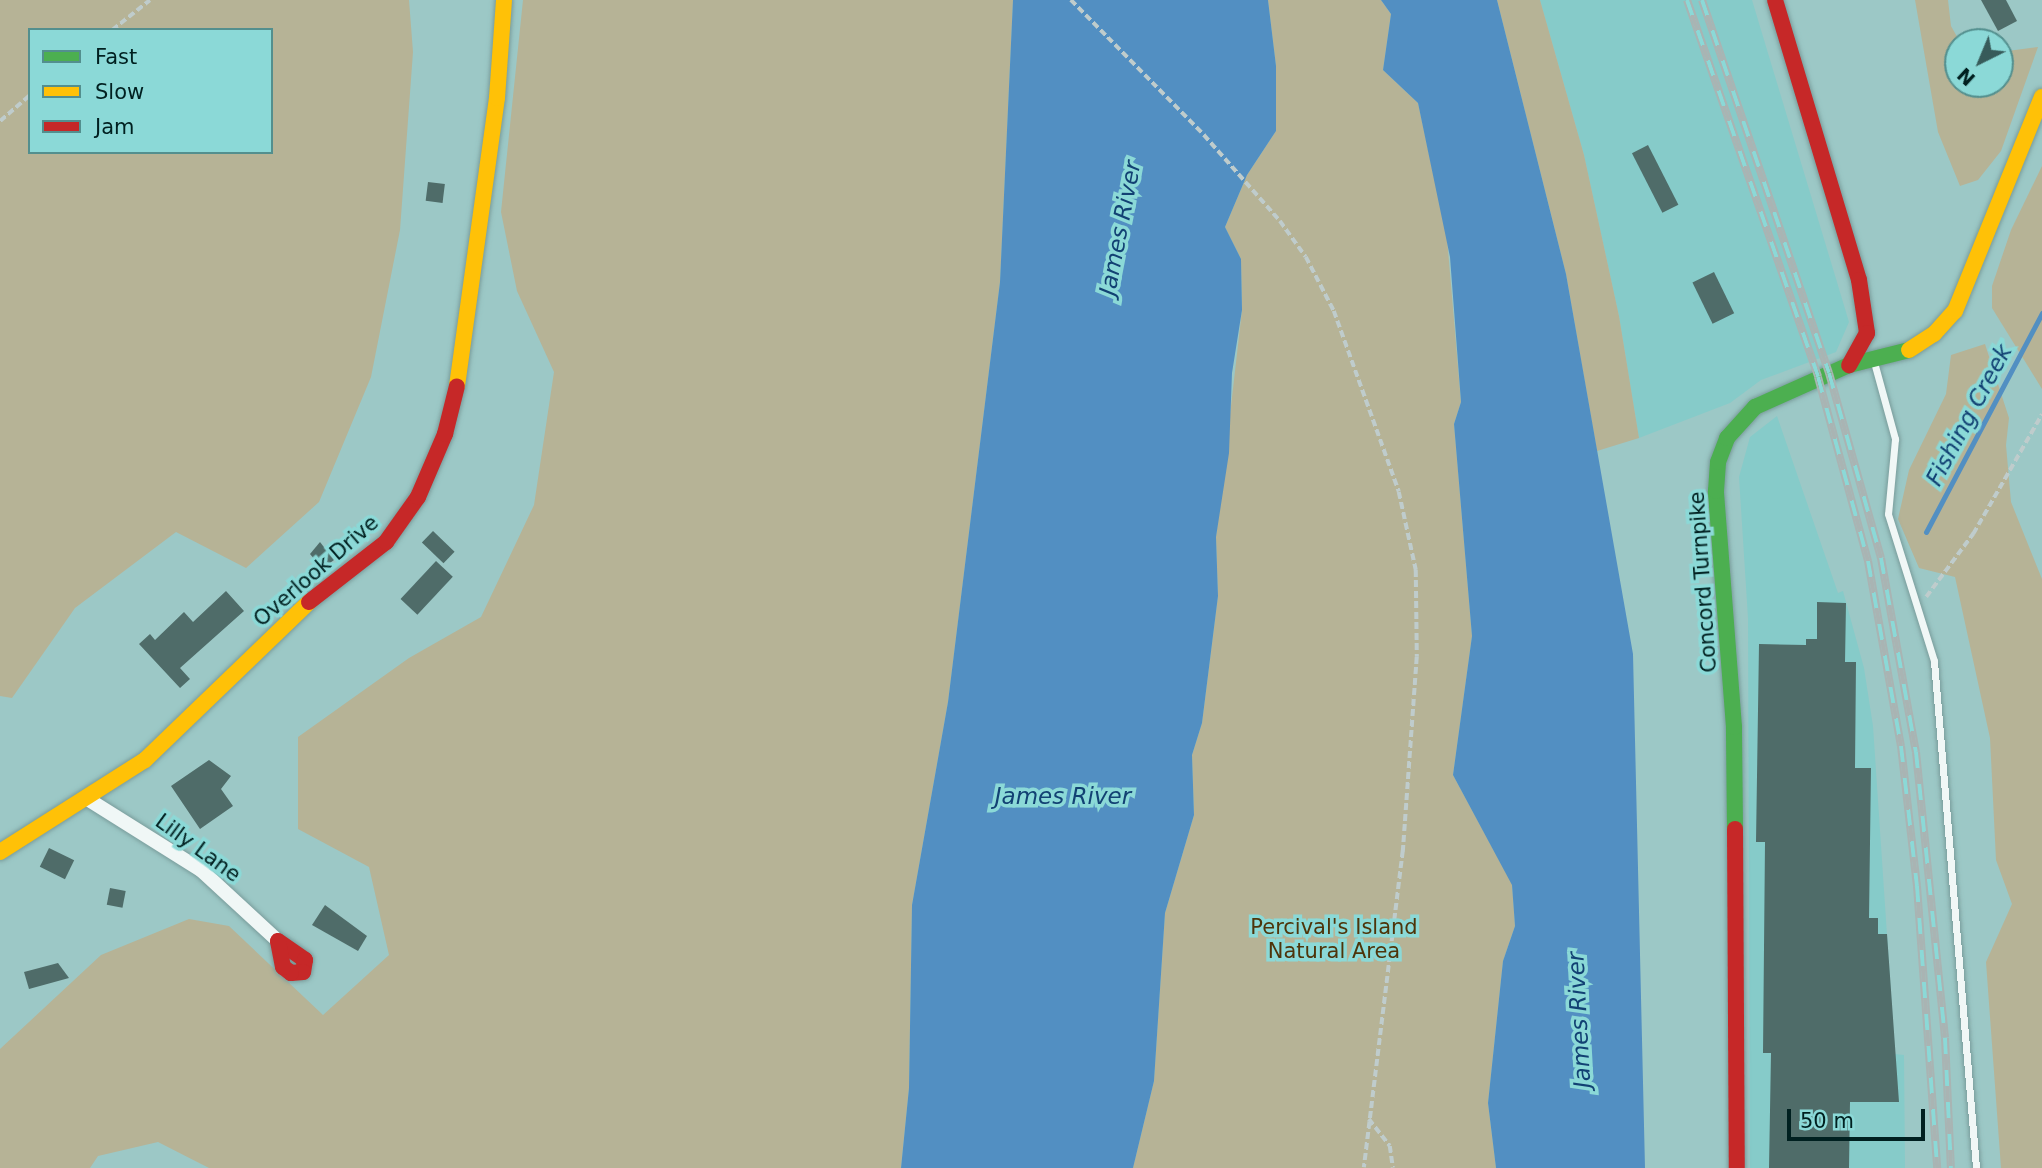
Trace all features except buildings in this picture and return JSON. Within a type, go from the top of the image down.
[{"type":"street","name":"Overlook Drive","points":[[0,852],[158,748],[288,619],[386,542],[418,497],[446,435],[460,372],[497,98],[504,0]]},
{"type":"street","points":[[1775,0],[1859,280],[1867,333],[1849,365]]},
{"type":"street","name":"Concord Turnpike","points":[[1737,1168],[1734,727],[1716,491],[1718,462],[1727,438],[1755,407],[1849,365],[1908,351],[1934,334],[1955,311],[2042,97]]},
{"type":"street","name":"Lilly Lane","points":[[86,797],[201,870],[278,941]]},
{"type":"lane","points":[[1873,359],[1895,439],[1888,514],[1934,661],[1976,1168]]},
{"type":"path","points":[[115,28],[150,0]]},
{"type":"path","points":[[1071,0],[1267,205],[1306,257],[1334,311],[1399,492],[1416,570],[1417,657],[1403,850],[1364,1168]]},
{"type":"path","points":[[0,121],[28,97]]},
{"type":"path","points":[[1919,607],[1973,534],[2042,414]]},
{"type":"path","points":[[1369,1119],[1390,1146],[1393,1168]]},
{"type":"shaded area","points":[[1540,0],[1752,0],[1849,322],[1836,352],[1761,380],[1730,403],[1639,438],[1619,316],[1584,155]]},
{"type":"shaded area","points":[[1777,416],[1838,593],[1843,591],[1864,668],[1873,726],[1895,1054],[1904,1055],[1905,1168],[1750,1168],[1748,618],[1739,477],[1750,437]]},
{"type":"green space","points":[[0,0],[409,0],[413,52],[400,230],[371,377],[319,502],[246,568],[176,532],[75,608],[12,698],[0,696]]},
{"type":"green space","points":[[523,0],[1013,0],[1000,282],[948,702],[912,905],[909,1088],[901,1168],[209,1168],[158,1142],[98,1156],[90,1168],[0,1168],[0,1049],[101,955],[189,919],[229,926],[323,1015],[389,955],[369,867],[298,829],[298,737],[409,658],[481,617],[534,505],[554,372],[517,291],[501,212]]},
{"type":"green space","name":"Percival's Island Natural Area","points":[[1268,0],[1381,0],[1391,14],[1383,70],[1418,103],[1447,238],[1461,402],[1454,424],[1472,636],[1453,775],[1512,884],[1515,926],[1503,961],[1488,1103],[1496,1168],[1133,1168],[1154,1081],[1165,913],[1194,815],[1192,755],[1202,723],[1218,596],[1216,537],[1242,310],[1241,259],[1225,227],[1247,175],[1276,131],[1276,66]]},
{"type":"green space","points":[[1497,0],[1540,0],[1584,155],[1619,316],[1639,438],[1597,451],[1566,274]]},
{"type":"green space","points":[[1915,0],[1948,0],[1952,28],[1944,28],[1944,98],[2014,98],[2014,50],[2038,47],[2001,151],[1978,180],[1960,186],[1938,132]]},
{"type":"green space","points":[[2042,166],[2042,389],[1992,308],[1992,286],[2011,230]]},
{"type":"green space","points":[[1985,344],[2009,418],[2006,445],[2011,502],[2042,579],[2042,1168],[2001,1168],[1986,962],[2012,904],[1996,860],[1990,738],[1955,577],[1919,568],[1898,519],[1909,470],[1946,394],[1951,355]]},
{"type":"water","name":"James River","points":[[1013,0],[1268,0],[1276,66],[1276,131],[1247,175],[1225,227],[1241,259],[1242,310],[1232,373],[1229,453],[1216,537],[1218,596],[1202,723],[1192,755],[1194,815],[1165,913],[1154,1081],[1133,1168],[901,1168],[909,1088],[912,905],[948,702],[1000,282]]},
{"type":"water","name":"James River","points":[[1381,0],[1497,0],[1566,274],[1633,654],[1645,1168],[1496,1168],[1488,1103],[1503,961],[1515,926],[1512,885],[1453,775],[1472,636],[1454,424],[1461,402],[1450,257],[1418,103],[1383,70],[1391,14]]},
{"type":"waterway","name":"Fishing Creek","points":[[1926,532],[2042,313]]},
{"type":"railway","points":[[1687,0],[1818,377],[1868,561],[1901,746],[1917,886],[1937,1168]]},
{"type":"railway","points":[[1702,0],[1829,373],[1881,558],[1916,752],[1945,1038],[1951,1168]]},
{"type":"traffic: fast","points":[[1735,829],[1734,727],[1716,491],[1718,462],[1727,438],[1755,407],[1849,365],[1909,350]]},
{"type":"traffic: slow","points":[[457,386],[497,98],[504,0]]},
{"type":"traffic: slow","points":[[1909,350],[1934,334],[1955,311],[2042,97]]},
{"type":"traffic: slow","points":[[0,852],[145,760],[309,602]]},
{"type":"traffic: jam","points":[[1775,0],[1859,280],[1867,333],[1849,365]]},
{"type":"traffic: jam","points":[[309,602],[386,542],[418,497],[445,434],[457,386]]},
{"type":"traffic: jam","points":[[1735,829],[1737,1168]]},
{"type":"traffic: jam","points":[[278,941],[305,960],[303,972],[291,973],[283,967],[278,941]]}]
